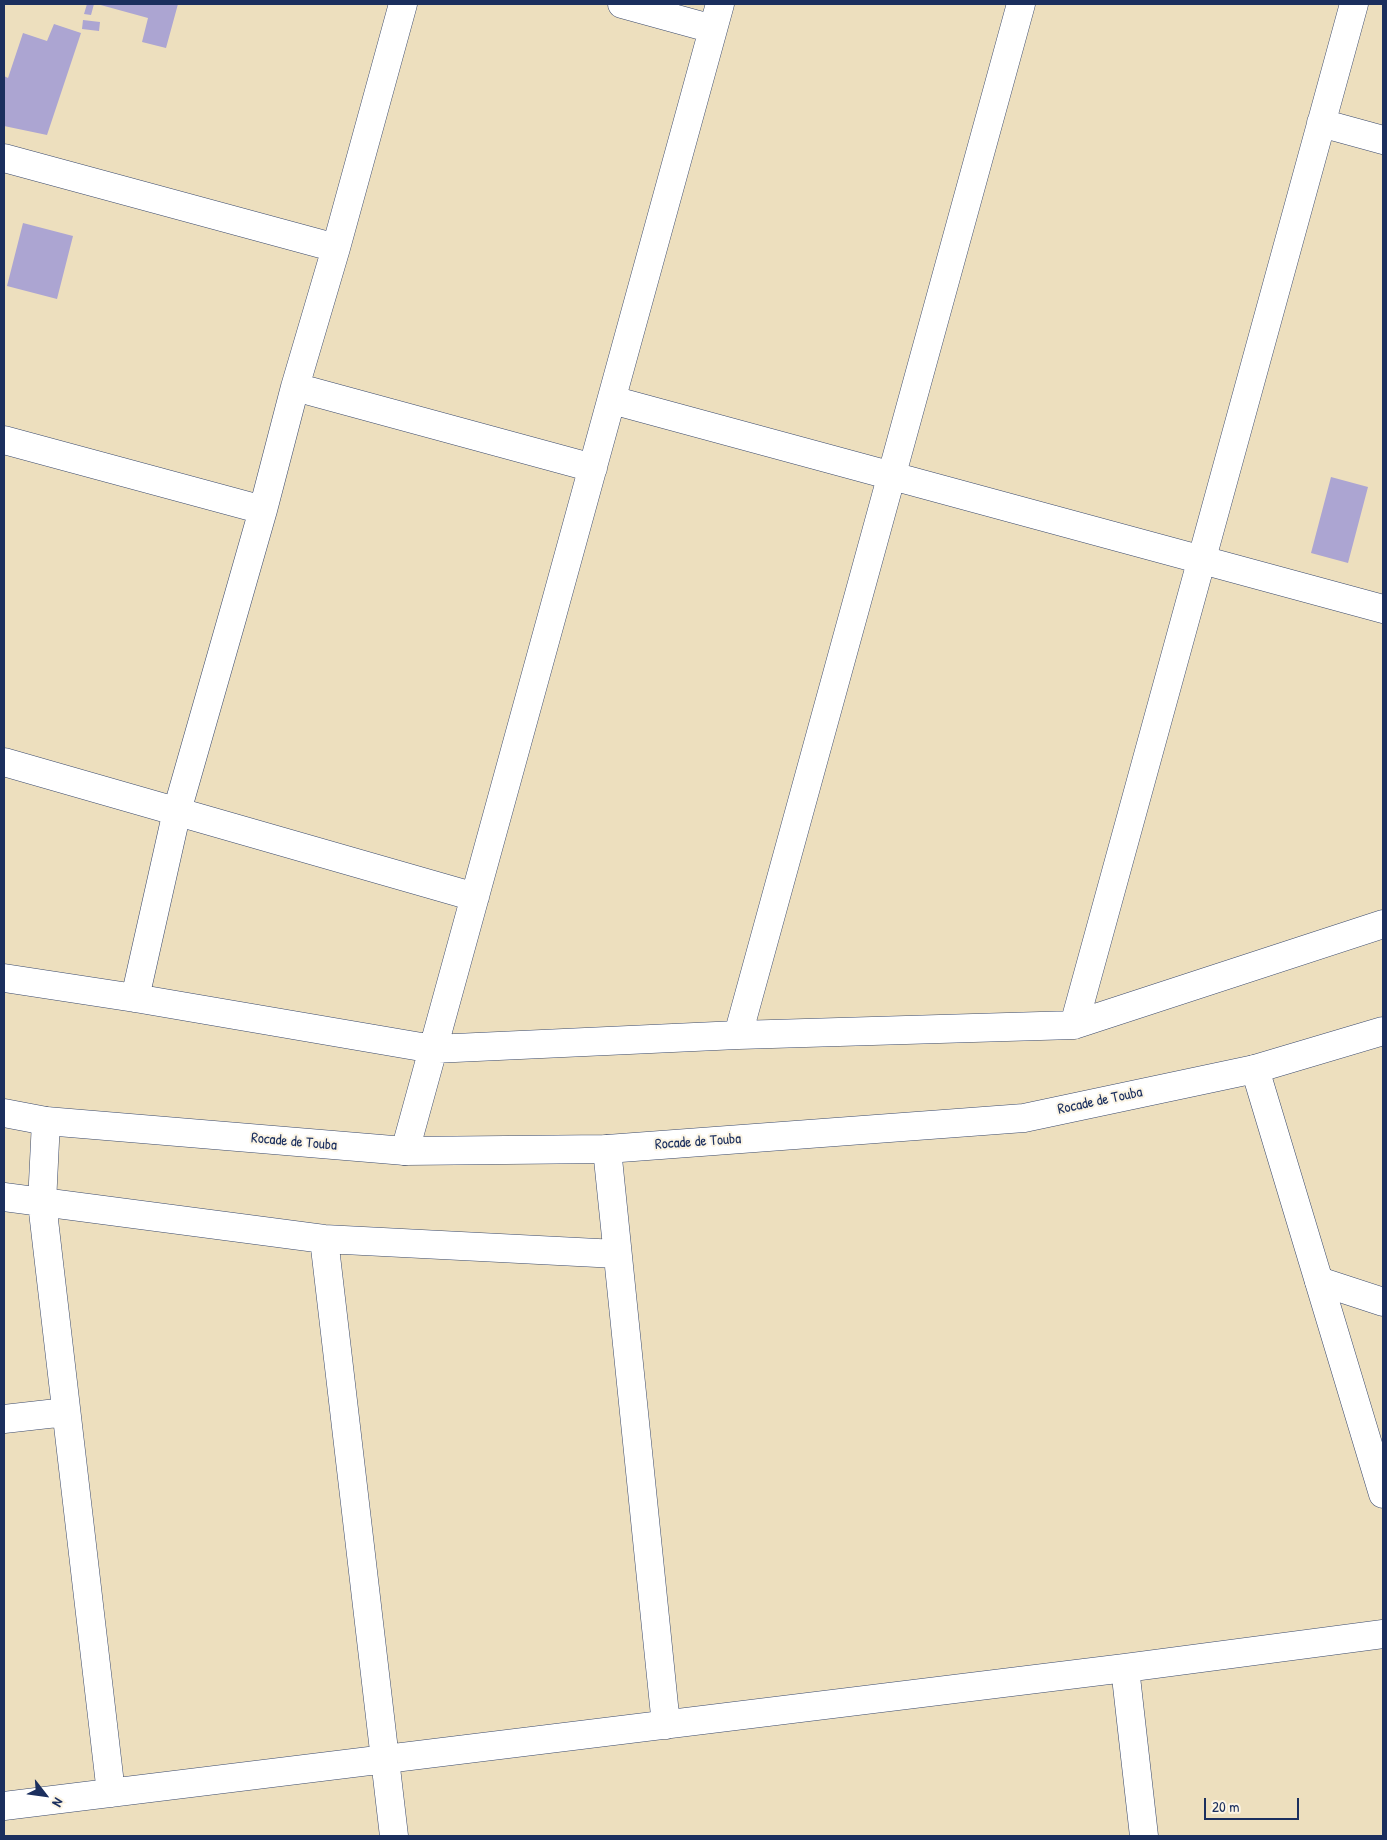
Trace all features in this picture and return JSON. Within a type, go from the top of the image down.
[{"type":"street","points":[[135,998],[177,811],[263,510],[295,387],[336,248],[402,4]]},
{"type":"street","points":[[405,1151],[717,16],[622,4]]},
{"type":"street","points":[[738,1035],[1021,4]]},
{"type":"street","points":[[1074,1025],[1354,4]]},
{"type":"street","points":[[1321,123],[1383,140]]},
{"type":"street","points":[[4,158],[336,248]]},
{"type":"street","points":[[295,387],[593,468]]},
{"type":"street","points":[[612,400],[1383,609]]},
{"type":"street","points":[[4,440],[263,510]]},
{"type":"street","points":[[4,762],[475,896]]},
{"type":"street","points":[[4,978],[135,998],[433,1049],[738,1035],[1074,1025],[1383,924]]},
{"type":"street","name":"Rocade de Touba","points":[[4,1113],[46,1121],[405,1151],[606,1149],[1024,1118],[1255,1069],[1383,1031]]},
{"type":"street","points":[[1255,1069],[1383,1494]]},
{"type":"street","points":[[46,1121],[42,1203],[111,1793]]},
{"type":"street","points":[[606,1149],[666,1725]]},
{"type":"street","points":[[4,1197],[324,1239],[617,1254]]},
{"type":"street","points":[[324,1239],[394,1836]]},
{"type":"street","points":[[1319,1281],[1383,1302]]},
{"type":"street","points":[[4,1419],[66,1412]]},
{"type":"street","points":[[4,1806],[1124,1668],[1383,1634]]},
{"type":"street","points":[[1124,1668],[1144,1836]]},
{"type":"building","points":[[87,4],[94,4],[91,15],[84,14]]},
{"type":"building","points":[[97,4],[178,4],[166,48],[142,42],[148,18]]},
{"type":"building","points":[[83,20],[100,22],[99,31],[82,29]]},
{"type":"building","points":[[54,24],[81,33],[47,135],[4,126],[4,76],[8,78],[23,33],[47,41]]},
{"type":"building","points":[[23,223],[73,236],[57,299],[7,286]]},
{"type":"building","points":[[1331,477],[1368,487],[1348,563],[1311,553]]}]
